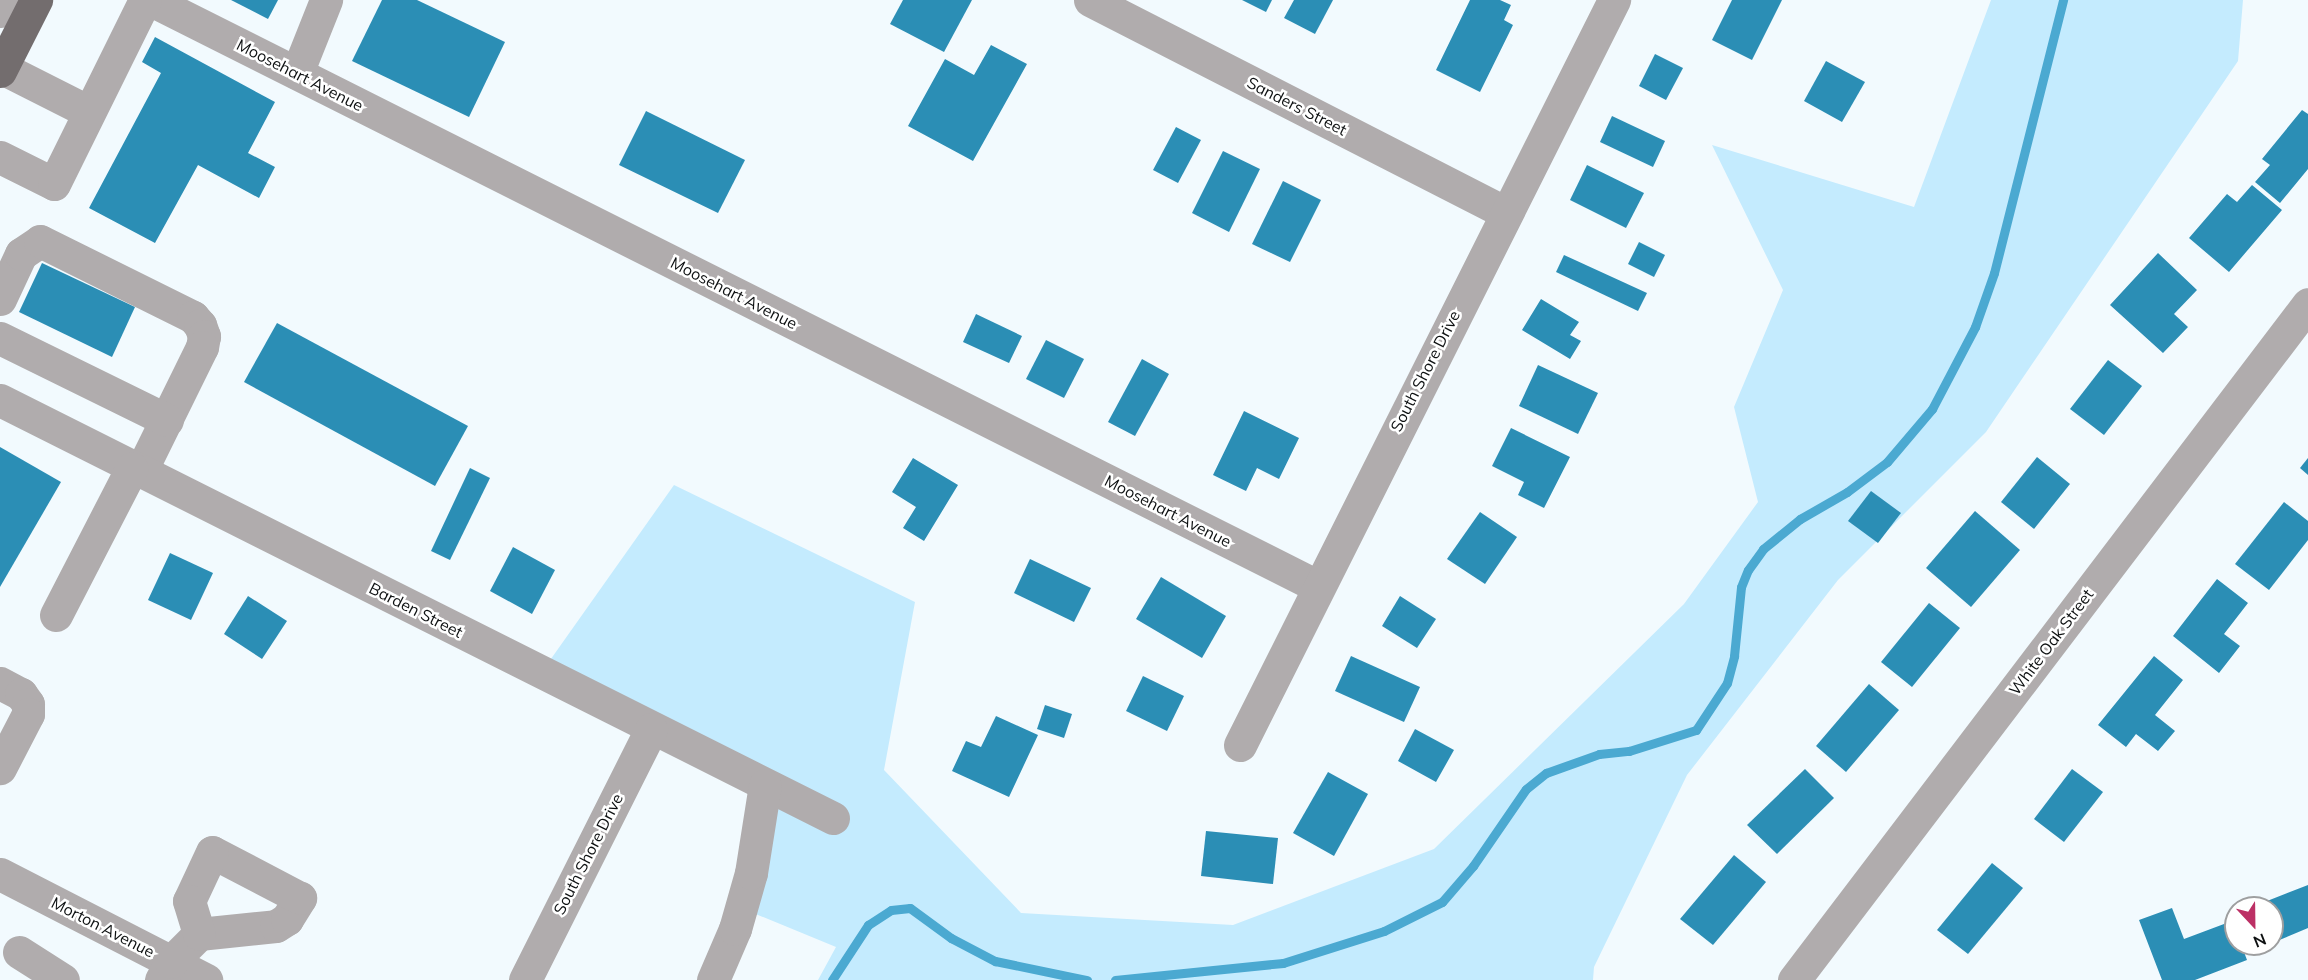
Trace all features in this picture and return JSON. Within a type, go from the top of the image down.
[{"type":"main road","points":[[1,70],[36,0]]},
{"type":"street","points":[[0,11],[23,0]]},
{"type":"street","points":[[0,157],[54,184],[145,0]]},
{"type":"street","name":"Moosehart Avenue","points":[[151,0],[1317,586]]},
{"type":"street","points":[[297,73],[326,0]]},
{"type":"street","name":"Sanders Street","points":[[1090,0],[1504,212]]},
{"type":"street","name":"South Shore Drive","points":[[1240,745],[1504,212],[1614,0]]},
{"type":"street","points":[[1,70],[89,112]]},
{"type":"street","points":[[0,299],[21,254],[40,241],[193,317],[204,336],[202,347],[166,420],[56,615]]},
{"type":"street","name":"White Oak Street","points":[[1794,980],[2308,304]]},
{"type":"street","points":[[0,338],[166,420]]},
{"type":"street","name":"Barden Street","points":[[0,400],[651,729],[833,818]]},
{"type":"street","points":[[0,683],[21,694],[28,704],[28,714],[0,768]]},
{"type":"street","name":"South Shore Drive","points":[[525,980],[651,729]]},
{"type":"street","points":[[713,980],[735,929],[751,873],[765,785]]},
{"type":"street","name":"Morton Avenue","points":[[0,874],[166,971],[206,980]]},
{"type":"street","points":[[166,971],[199,934]]},
{"type":"street","points":[[19,952],[63,980]]},
{"type":"shaded area","points":[[1991,0],[2243,0],[2238,61],[1986,432],[1838,580],[1687,775],[1594,967],[1593,980],[818,980],[836,947],[741,908],[777,791],[541,673],[674,485],[915,602],[884,770],[1021,913],[1233,925],[1434,849],[1684,604],[1758,502],[1734,407],[1783,290],[1712,145],[1914,207]]},
{"type":"building","points":[[231,0],[278,0],[268,19]]},
{"type":"building","points":[[382,0],[417,0],[505,42],[469,117],[352,61]]},
{"type":"building","points":[[903,0],[972,0],[944,52],[890,24]]},
{"type":"building","points":[[1242,0],[1272,0],[1266,12]]},
{"type":"building","points":[[1294,0],[1333,0],[1315,34],[1284,18]]},
{"type":"building","points":[[1470,0],[1500,0],[1511,5],[1504,20],[1513,25],[1480,92],[1436,70]]},
{"type":"building","points":[[1732,0],[1782,0],[1752,60],[1712,40]]},
{"type":"building","points":[[155,37],[275,102],[248,153],[275,167],[259,198],[198,165],[155,243],[89,208],[161,73],[142,62]]},
{"type":"building","points":[[991,45],[1027,64],[973,161],[908,126],[945,59],[974,75]]},
{"type":"building","points":[[1655,54],[1683,68],[1666,100],[1639,86]]},
{"type":"building","points":[[1826,61],[1865,82],[1842,122],[1804,101]]},
{"type":"building","points":[[2302,110],[2308,114],[2308,169],[2280,203],[2255,182],[2270,165],[2262,159]]},
{"type":"building","points":[[646,111],[745,160],[718,213],[619,165]]},
{"type":"building","points":[[1612,116],[1665,141],[1653,167],[1600,142]]},
{"type":"building","points":[[1176,127],[1201,140],[1178,183],[1153,170]]},
{"type":"building","points":[[1223,151],[1260,169],[1229,232],[1192,213]]},
{"type":"building","points":[[1587,165],[1644,193],[1626,228],[1570,200]]},
{"type":"building","points":[[1283,181],[1321,200],[1290,262],[1252,244]]},
{"type":"building","points":[[2252,185],[2282,210],[2229,272],[2189,238],[2227,194],[2237,202]]},
{"type":"building","points":[[1639,242],[1665,255],[1654,277],[1628,264]]},
{"type":"building","points":[[2158,253],[2197,290],[2174,314],[2188,327],[2163,353],[2110,305]]},
{"type":"building","points":[[1564,255],[1647,293],[1638,311],[1556,272]]},
{"type":"building","points":[[42,263],[135,307],[112,357],[19,312]]},
{"type":"building","points":[[1541,299],[1579,322],[1570,335],[1581,341],[1570,359],[1522,330]]},
{"type":"building","points":[[976,314],[1022,336],[1009,363],[963,342]]},
{"type":"building","points":[[277,323],[468,426],[435,486],[244,382]]},
{"type":"building","points":[[1046,340],[1084,359],[1064,398],[1026,379]]},
{"type":"building","points":[[1142,359],[1169,374],[1135,436],[1108,422]]},
{"type":"building","points":[[2108,360],[2142,386],[2104,435],[2070,409]]},
{"type":"building","points":[[1538,365],[1598,393],[1578,434],[1519,406]]},
{"type":"building","points":[[1244,411],[1299,438],[1279,479],[1257,468],[1246,491],[1213,475]]},
{"type":"building","points":[[1511,428],[1570,457],[1544,508],[1518,495],[1524,482],[1492,466]]},
{"type":"building","points":[[0,447],[61,482],[0,587]]},
{"type":"building","points":[[2037,457],[2070,484],[2034,529],[2001,502]]},
{"type":"building","points":[[913,458],[958,485],[924,541],[903,528],[916,507],[892,492]]},
{"type":"building","points":[[2308,458],[2308,475],[2300,468]]},
{"type":"building","points":[[470,468],[490,478],[450,560],[431,551]]},
{"type":"building","points":[[1871,491],[1901,513],[1878,543],[1848,521]]},
{"type":"building","points":[[2284,502],[2308,521],[2308,540],[2269,590],[2235,564]]},
{"type":"building","points":[[1975,511],[2020,550],[1971,607],[1926,568]]},
{"type":"building","points":[[1480,512],[1517,537],[1485,584],[1447,559]]},
{"type":"building","points":[[513,547],[555,570],[532,614],[490,591]]},
{"type":"building","points":[[170,553],[213,573],[191,620],[148,600]]},
{"type":"building","points":[[1030,559],[1091,588],[1074,622],[1014,593]]},
{"type":"building","points":[[1161,577],[1226,616],[1202,658],[1136,619]]},
{"type":"building","points":[[2217,579],[2248,603],[2224,634],[2240,646],[2219,673],[2173,636]]},
{"type":"building","points":[[248,596],[287,621],[262,659],[224,634]]},
{"type":"building","points":[[1400,596],[1436,619],[1417,648],[1382,626]]},
{"type":"building","points":[[1929,603],[1960,628],[1912,687],[1881,662]]},
{"type":"building","points":[[1351,656],[1420,687],[1404,722],[1335,691]]},
{"type":"building","points":[[2154,656],[2183,680],[2155,715],[2175,731],[2158,751],[2136,734],[2126,747],[2098,725]]},
{"type":"building","points":[[1143,676],[1184,696],[1167,731],[1126,711]]},
{"type":"building","points":[[1869,684],[1899,710],[1846,772],[1816,746]]},
{"type":"building","points":[[1045,705],[1072,714],[1064,738],[1037,729]]},
{"type":"building","points":[[996,716],[1038,735],[1009,797],[952,771],[966,741],[981,747]]},
{"type":"building","points":[[1415,729],[1454,750],[1436,782],[1398,761]]},
{"type":"building","points":[[1805,769],[1834,798],[1777,854],[1747,825]]},
{"type":"building","points":[[2072,769],[2103,792],[2064,842],[2034,819]]},
{"type":"building","points":[[1328,772],[1368,794],[1334,856],[1293,833]]},
{"type":"building","points":[[1206,831],[1278,838],[1273,884],[1201,876]]},
{"type":"building","points":[[1734,855],[1766,882],[1713,945],[1680,919]]},
{"type":"building","points":[[1992,863],[2023,888],[1968,954],[1937,930]]},
{"type":"building","points":[[2308,885],[2308,928],[2284,938],[2284,896],[2280,896]]},
{"type":"building","points":[[2172,908],[2184,939],[2224,924],[2224,956],[2246,956],[2247,960],[2195,980],[2162,980],[2139,920]]},
{"type":"waterway","points":[[1115,980],[1283,963],[1384,931],[1442,902],[1473,866],[1526,789],[1546,773],[1599,754],[1629,751],[1696,730],[1727,683],[1734,656],[1741,587],[1748,570],[1763,549],[1800,519],[1847,492],[1887,462],[1932,409],[1975,327],[1994,273],[2063,0]]},
{"type":"waterway","points":[[832,980],[868,925],[891,910],[910,908],[951,938],[995,961],[1087,980]]}]
